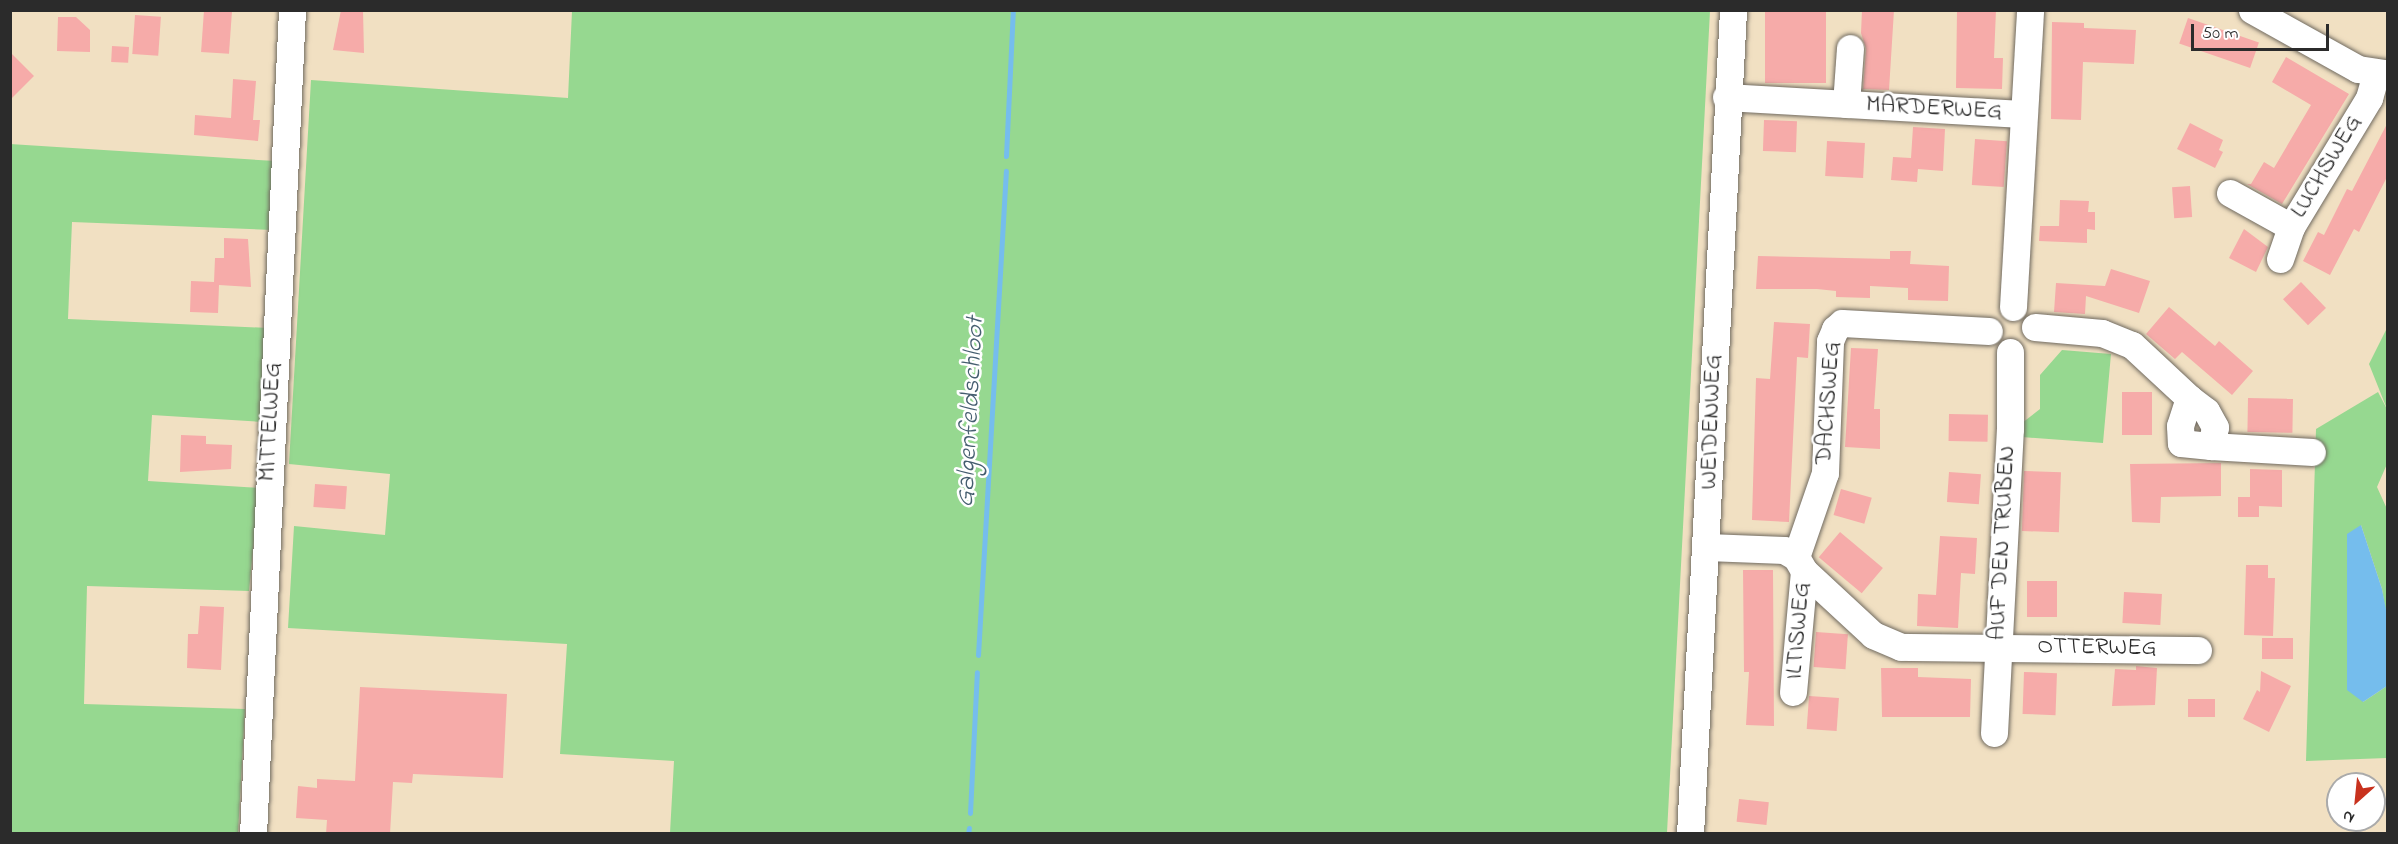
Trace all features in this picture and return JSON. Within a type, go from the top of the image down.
[{"type":"street","name":"MITTELWEG","points":[[253,834],[292,10]]},
{"type":"street","name":"WEIDENWEG","points":[[1690,834],[1707,547],[1726,97],[1733,10]]},
{"type":"street","points":[[2013,307],[2022,114],[2030,10]]},
{"type":"street","points":[[2252,10],[2358,69],[2382,74]]},
{"type":"street","name":"MARDERWEG","points":[[1846,104],[1850,48]]},
{"type":"street","name":"LUCHSWEG","points":[[2280,258],[2291,227],[2382,74]]},
{"type":"street","name":"MARDERWEG","points":[[1726,97],[2022,114]]},
{"type":"street","name":"LUCHSWEG","points":[[2230,193],[2291,227]]},
{"type":"street","points":[[2013,307],[2027,313],[2035,327],[2028,346],[2010,352],[1995,346],[1989,331],[1996,314],[2013,307]]},
{"type":"street","name":"DACHSWEG","points":[[1800,564],[1825,473],[1830,341],[1834,328],[1842,323],[1989,331]]},
{"type":"street","points":[[2035,327],[2117,337],[2189,398],[2180,426],[2181,443],[2312,452]]},
{"type":"street","name":"AUF DEN TRUBEN","points":[[1994,733],[2010,429],[2010,352]]},
{"type":"street","name":"ILTISWEG","points":[[1707,547],[1784,550],[1874,635],[1901,647],[1997,646]]},
{"type":"street","name":"ILTISWEG","points":[[1793,692],[1800,564]]},
{"type":"street","name":"OTTERWEG","points":[[1997,646],[2198,650]]},
{"type":"green space","points":[[572,11],[1710,11],[1667,833],[670,833],[674,761],[560,754],[567,644],[288,628],[294,526],[385,535],[390,474],[289,464],[311,80],[568,98]]},
{"type":"green space","points":[[10,144],[275,161],[272,230],[72,222],[68,319],[268,328],[263,422],[152,415],[148,481],[259,488],[249,591],[87,586],[84,704],[245,709],[238,833],[11,833]]},
{"type":"green space","points":[[2387,328],[2388,409],[2369,364]]},
{"type":"green space","points":[[2062,350],[2111,354],[2103,443],[2022,437],[2022,423],[2040,409],[2040,375]]},
{"type":"green space","points":[[2378,392],[2388,411],[2387,464],[2377,487],[2387,509],[2387,620],[2382,589],[2361,525],[2363,702],[2387,686],[2387,758],[2306,761],[2316,429]]},
{"type":"water","points":[[2361,525],[2382,589],[2388,620],[2387,686],[2363,702],[2347,690],[2347,534]]},
{"type":"building","points":[[204,10],[232,12],[229,54],[201,52]]},
{"type":"building","points":[[341,10],[363,10],[364,53],[333,50]]},
{"type":"building","points":[[1765,10],[1826,10],[1826,83],[1765,83]]},
{"type":"building","points":[[1862,10],[1894,10],[1889,90],[1863,89],[1866,49],[1861,33]]},
{"type":"building","points":[[1957,10],[1996,10],[1994,58],[2003,58],[2002,89],[1956,88]]},
{"type":"building","points":[[135,15],[161,17],[158,56],[132,54]]},
{"type":"building","points":[[58,17],[76,17],[90,30],[90,52],[57,51]]},
{"type":"building","points":[[2188,18],[2259,42],[2250,68],[2179,44]]},
{"type":"building","points":[[2052,22],[2084,23],[2084,28],[2136,30],[2134,64],[2083,62],[2081,120],[2051,119]]},
{"type":"building","points":[[112,46],[129,47],[128,63],[111,62]]},
{"type":"building","points":[[10,52],[34,76],[10,100]]},
{"type":"building","points":[[2286,57],[2349,94],[2282,204],[2247,184],[2251,184],[2264,162],[2274,168],[2311,105],[2272,82]]},
{"type":"building","points":[[233,79],[256,81],[253,120],[260,120],[258,141],[194,135],[195,115],[231,118]]},
{"type":"building","points":[[1764,120],[1797,121],[1796,152],[1763,151]]},
{"type":"building","points":[[2388,122],[2388,175],[2359,232],[2354,229],[2330,275],[2303,261],[2318,232],[2324,235],[2347,189],[2352,191]]},
{"type":"building","points":[[2190,123],[2223,140],[2219,150],[2223,152],[2215,168],[2177,149]]},
{"type":"building","points":[[1913,127],[1945,129],[1943,171],[1918,169],[1917,182],[1891,180],[1893,157],[1911,158]]},
{"type":"building","points":[[1975,139],[2007,141],[2004,187],[1972,185]]},
{"type":"building","points":[[1827,141],[1865,143],[1863,178],[1825,176]]},
{"type":"building","points":[[2190,186],[2192,217],[2174,218],[2172,187]]},
{"type":"building","points":[[2060,200],[2089,201],[2088,212],[2095,212],[2095,230],[2087,229],[2087,243],[2039,241],[2040,226],[2059,226]]},
{"type":"building","points":[[2244,229],[2268,247],[2256,272],[2229,258]]},
{"type":"building","points":[[224,238],[248,239],[251,287],[219,285],[218,313],[190,312],[191,281],[214,282],[215,258],[224,258]]},
{"type":"building","points":[[1890,251],[1911,251],[1910,264],[1949,266],[1948,301],[1908,300],[1908,288],[1870,286],[1870,298],[1836,297],[1836,291],[1817,289],[1756,289],[1758,256],[1890,259]]},
{"type":"building","points":[[2111,269],[2150,281],[2139,313],[2086,296],[2085,314],[2054,312],[2056,283],[2105,286]]},
{"type":"building","points":[[2301,282],[2326,308],[2308,325],[2283,299]]},
{"type":"building","points":[[2169,307],[2215,346],[2219,341],[2253,371],[2232,395],[2182,352],[2175,359],[2146,334]]},
{"type":"building","points":[[1774,322],[1810,324],[1808,358],[1797,357],[1789,522],[1752,520],[1756,378],[1770,379]]},
{"type":"building","points":[[1851,348],[1878,349],[1874,409],[1880,409],[1880,449],[1845,447]]},
{"type":"building","points":[[2122,392],[2152,392],[2152,435],[2122,435]]},
{"type":"building","points":[[2248,398],[2293,399],[2292,433],[2247,432]]},
{"type":"building","points":[[1949,414],[1988,415],[1988,442],[1949,441]]},
{"type":"building","points":[[181,435],[206,436],[206,444],[232,445],[231,469],[180,472]]},
{"type":"building","points":[[2221,463],[2221,496],[2161,497],[2160,523],[2132,522],[2130,464]]},
{"type":"building","points":[[2250,469],[2282,470],[2282,507],[2259,506],[2259,517],[2238,517],[2238,497],[2250,497]]},
{"type":"building","points":[[2024,471],[2061,472],[2059,532],[2022,531]]},
{"type":"building","points":[[1949,472],[1981,474],[1979,504],[1947,502]]},
{"type":"building","points":[[315,484],[347,486],[345,509],[313,507]]},
{"type":"building","points":[[1841,489],[1872,498],[1864,524],[1834,515]]},
{"type":"building","points":[[1840,532],[1883,568],[1862,593],[1819,557]]},
{"type":"building","points":[[1940,536],[1977,538],[1975,574],[1961,573],[1958,628],[1917,626],[1918,594],[1936,595]]},
{"type":"building","points":[[2246,565],[2268,565],[2268,578],[2275,578],[2273,636],[2244,635]]},
{"type":"building","points":[[1743,570],[1773,570],[1774,726],[1746,725],[1749,672],[1744,672]]},
{"type":"building","points":[[2027,581],[2057,581],[2057,617],[2027,617]]},
{"type":"building","points":[[2124,592],[2162,594],[2160,625],[2122,623]]},
{"type":"building","points":[[200,606],[224,607],[221,670],[187,668],[188,634],[198,634]]},
{"type":"building","points":[[1816,632],[1848,634],[1845,669],[1814,667]]},
{"type":"building","points":[[2262,638],[2293,638],[2293,659],[2262,659]]},
{"type":"building","points":[[2136,666],[2157,668],[2155,705],[2112,706],[2115,669],[2136,670]]},
{"type":"building","points":[[1881,668],[1918,668],[1918,677],[1971,679],[1970,717],[1882,717]]},
{"type":"building","points":[[2261,671],[2291,686],[2269,732],[2243,719],[2257,690],[2260,692]]},
{"type":"building","points":[[2024,672],[2057,673],[2056,715],[2023,714]]},
{"type":"building","points":[[360,687],[507,694],[503,778],[413,774],[412,783],[393,782],[390,834],[326,834],[327,820],[296,818],[298,786],[317,788],[317,779],[355,781]]},
{"type":"building","points":[[1809,696],[1839,698],[1837,731],[1807,729]]},
{"type":"building","points":[[2188,699],[2215,699],[2215,717],[2188,717]]},
{"type":"building","points":[[1739,799],[1769,802],[1766,825],[1737,822]]},
{"type":"waterway","name":"Galgenfeldschloot","points":[[1006,156],[1013,10]]},
{"type":"waterway","name":"Galgenfeldschloot","points":[[978,655],[1006,171]]},
{"type":"waterway","name":"Galgenfeldschloot","points":[[970,813],[977,672]]},
{"type":"waterway","name":"Galgenfeldschloot","points":[[968,834],[969,828]]}]
